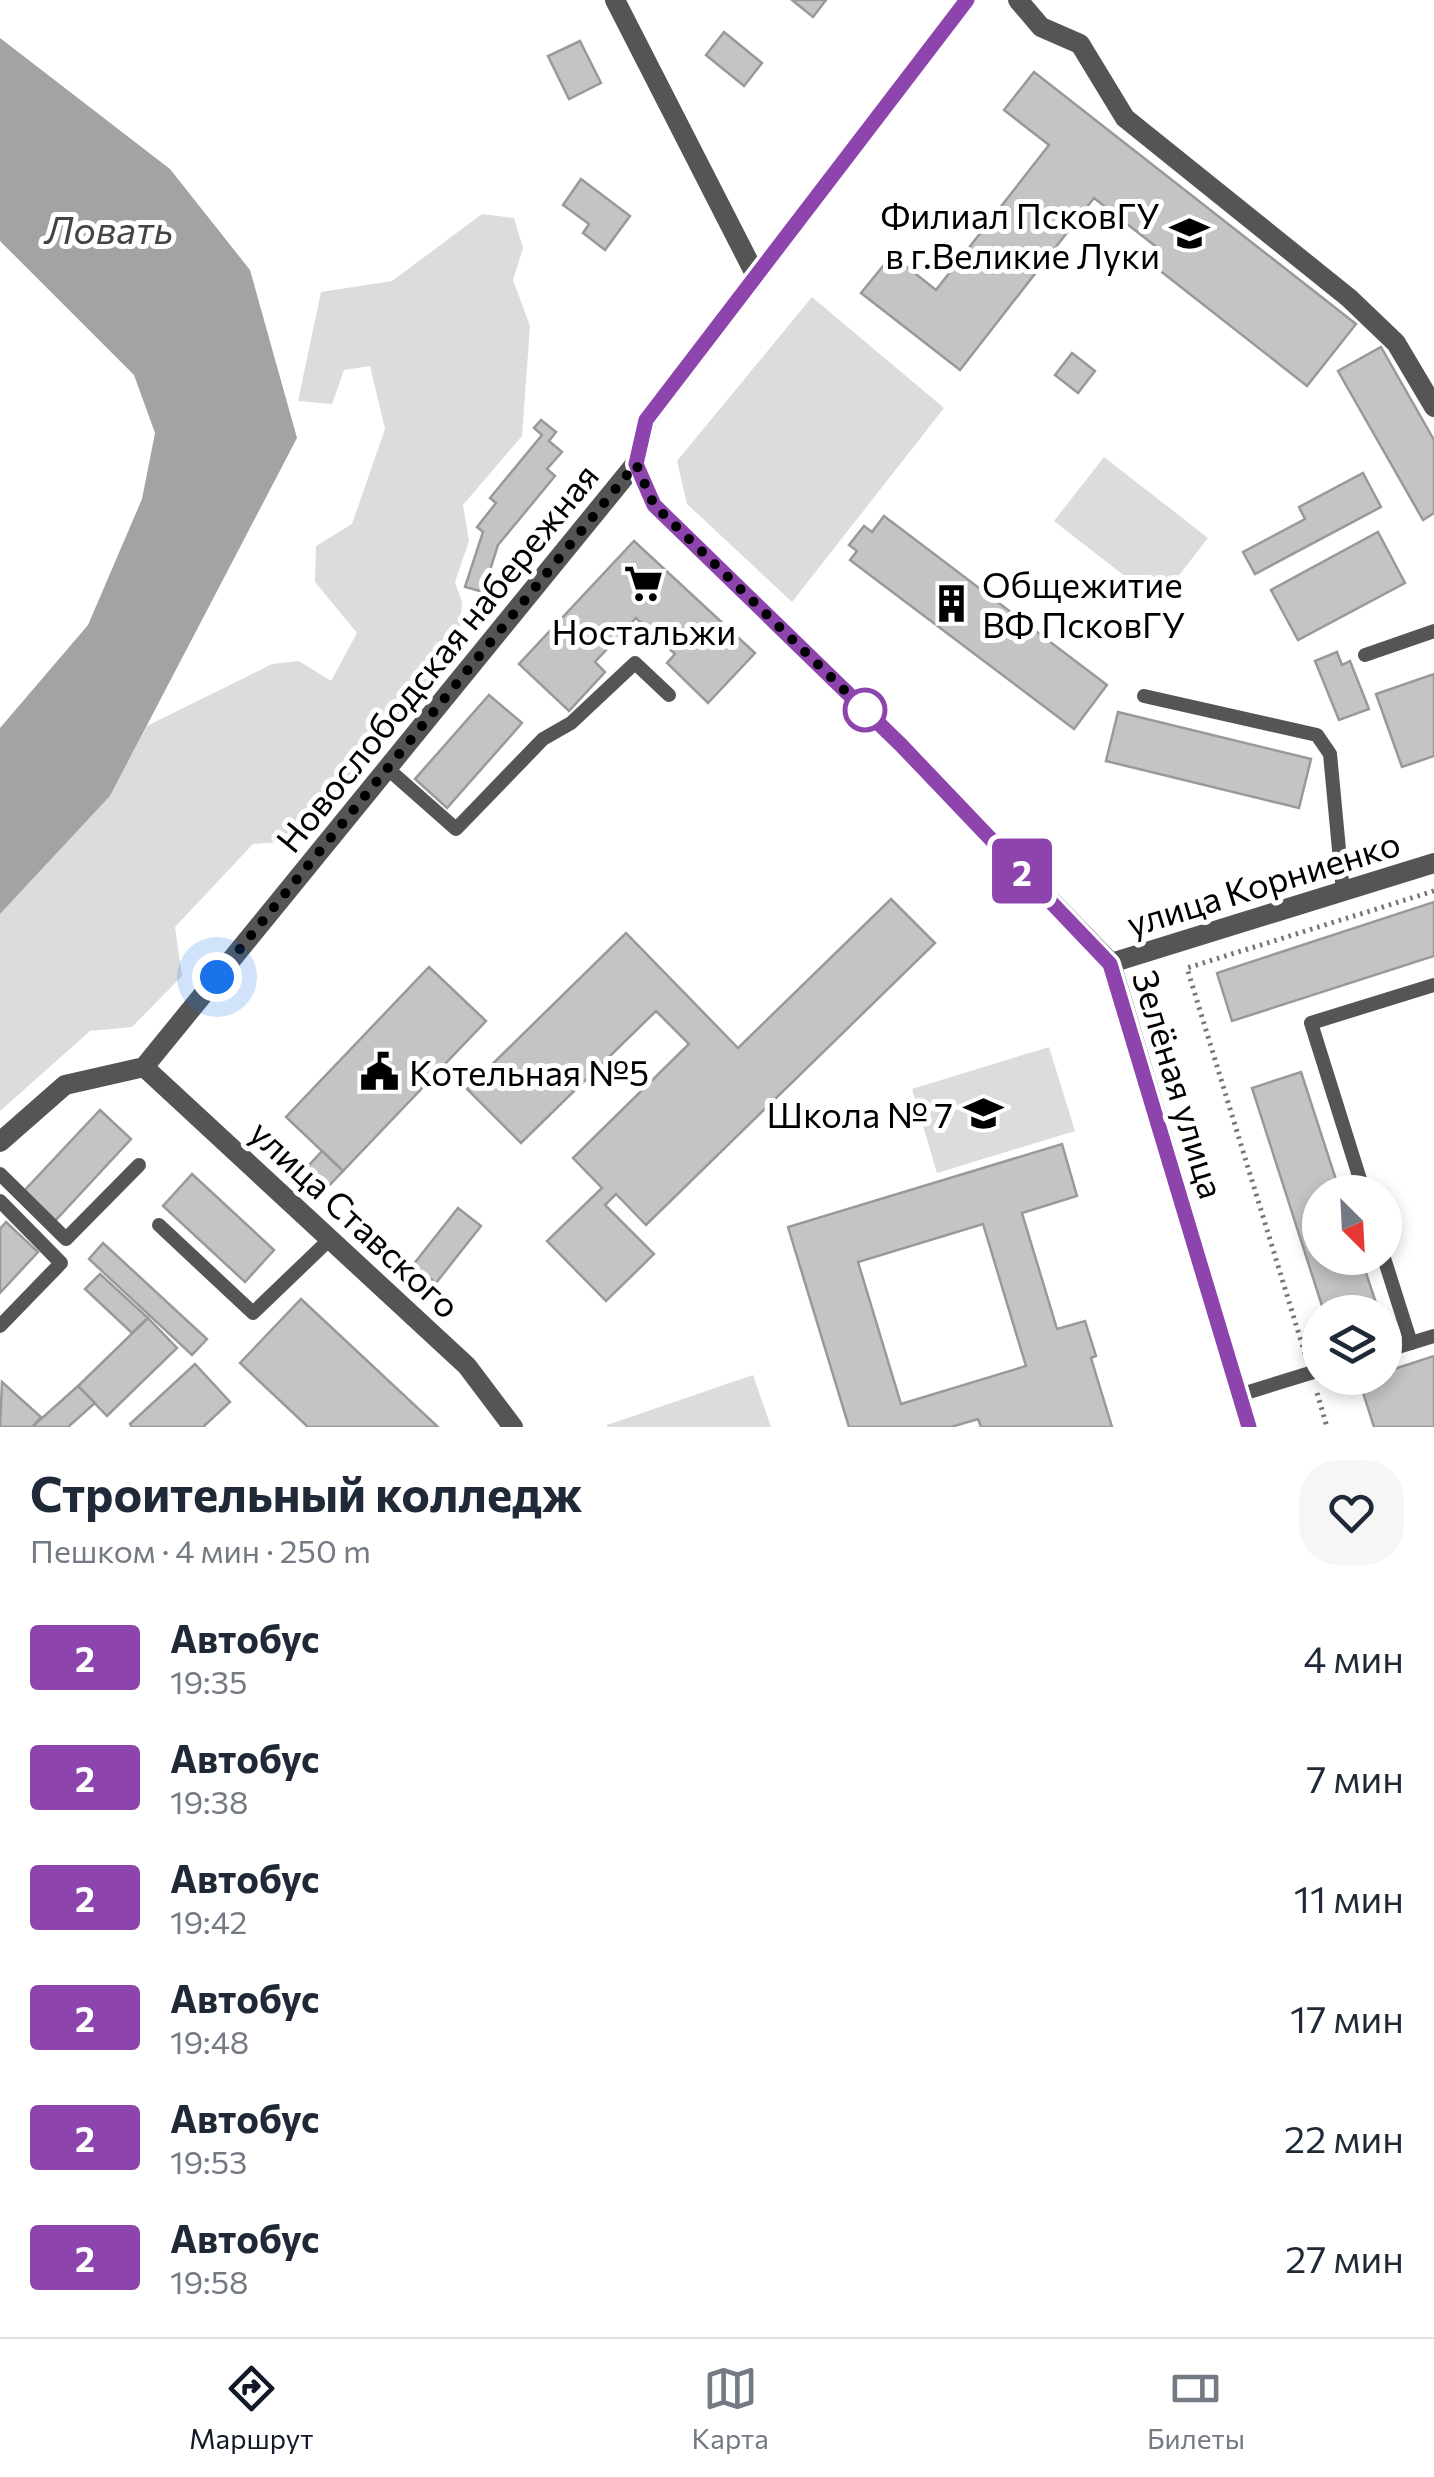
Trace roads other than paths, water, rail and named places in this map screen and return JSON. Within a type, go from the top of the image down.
[{"type":"street","points":[[615,0],[754,274]]},
{"type":"street","name":"Новослободская набережная","points":[[144,1066],[636,464],[646,420],[967,0]]},
{"type":"street","points":[[1018,0],[1041,27],[1080,44],[1125,118],[1349,298],[1396,343],[1434,407]]},
{"type":"street","name":"Зелёная улица","points":[[636,464],[654,505],[901,745],[1110,964],[1249,1427]]},
{"type":"street","name":"улица Корниенко","points":[[1110,964],[1434,862]]},
{"type":"street","points":[[0,1142],[65,1085],[144,1066]]},
{"type":"street","name":"улица Ставского","points":[[144,1066],[467,1366],[513,1427]]},
{"type":"lane","points":[[1366,655],[1434,632]]},
{"type":"lane","points":[[388,768],[456,829],[542,739],[571,723],[634,662],[670,695]]},
{"type":"lane","points":[[1144,696],[1318,735],[1330,754],[1343,892]]},
{"type":"lane","points":[[1359,1175],[1311,1022],[1434,985]]},
{"type":"lane","points":[[0,1174],[66,1239],[139,1165]]},
{"type":"lane","points":[[0,1201],[61,1263],[0,1326]]},
{"type":"lane","points":[[159,1225],[252,1313],[330,1238]]},
{"type":"lane","points":[[1389,1275],[1411,1343]]},
{"type":"lane","points":[[1402,1346],[1434,1336]]},
{"type":"lane","points":[[1239,1395],[1302,1375]]},
{"type":"water","name":"Ловать","points":[[0,38],[170,169],[250,270],[297,438],[110,796],[0,914],[0,728],[88,625],[142,499],[155,433],[134,375],[0,241]]},
{"type":"place","name":"Филиал ПсковГУ в г.Великие Луки","points":[[1190,234]]},
{"type":"place","name":"Ностальжи","points":[[644,583]]},
{"type":"place","name":"Общежитие ВФ ПсковГУ","points":[[952,603]]},
{"type":"place","name":"Котельная №5","points":[[379,1071]]},
{"type":"place","name":"Школа № 7","points":[[983,1113]]}]
